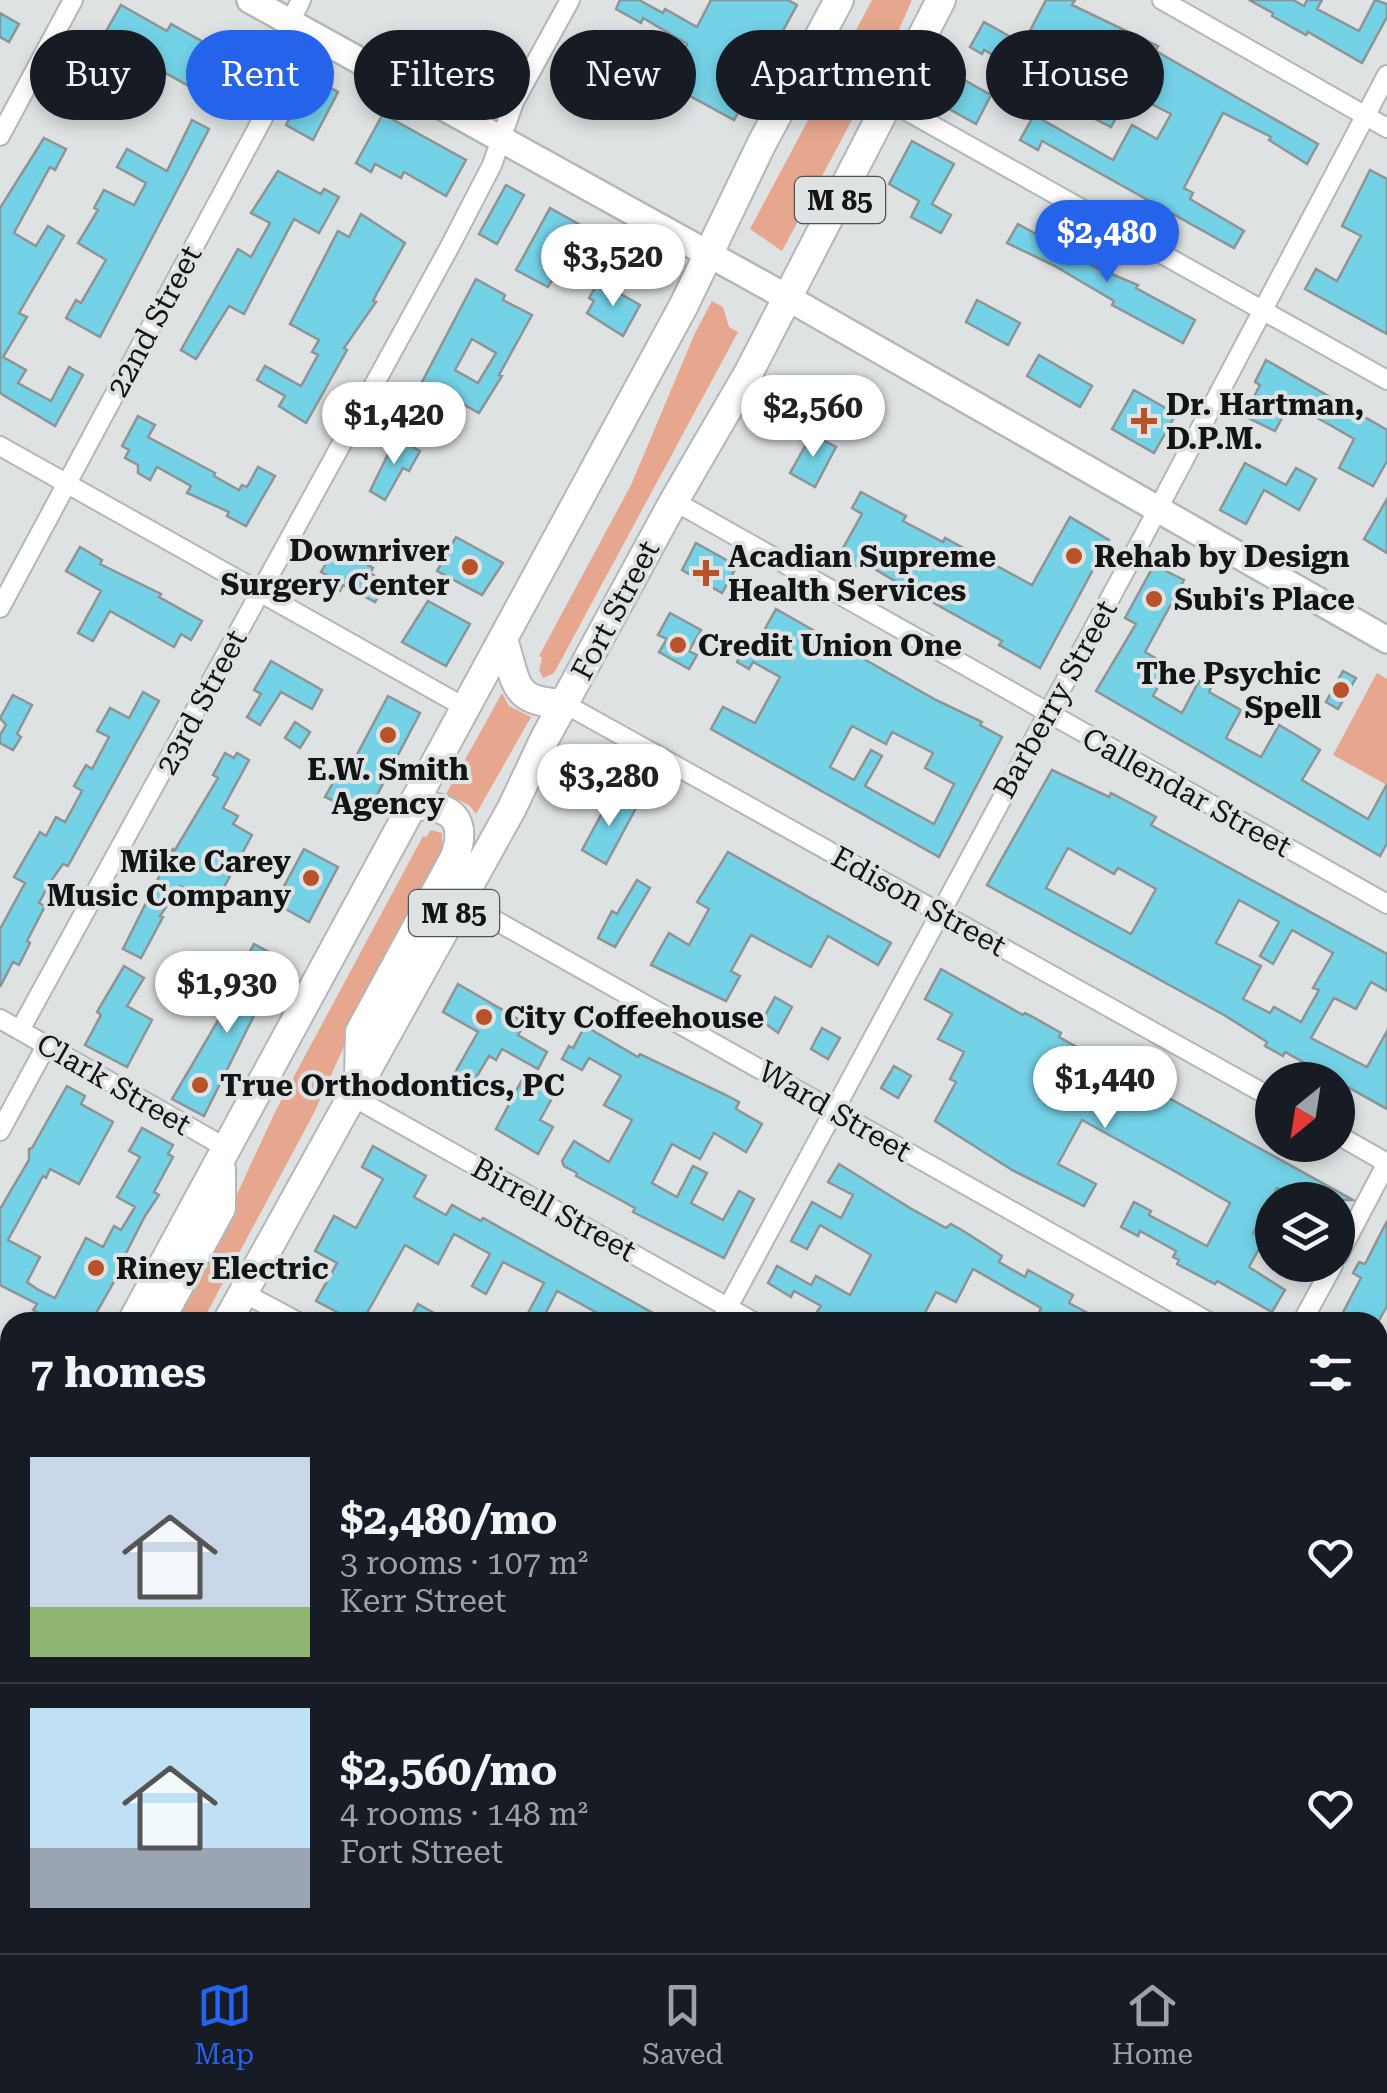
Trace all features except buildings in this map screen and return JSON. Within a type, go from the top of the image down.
[{"type":"main road","points":[[250,0],[300,19],[500,140],[788,298],[1387,640]]},
{"type":"main road","name":"M 85","points":[[138,1312],[708,257],[762,143],[838,0]]},
{"type":"main road","points":[[923,30],[929,0]]},
{"type":"main road","name":"Fort Street","points":[[925,30],[942,0]]},
{"type":"main road","name":"Fort Street","points":[[233,1312],[461,901],[674,501],[749,372],[879,120]]},
{"type":"main road","points":[[503,639],[524,694],[538,702],[565,704]]},
{"type":"main road","points":[[356,1092],[360,1032],[455,857],[460,840],[460,830],[451,812],[437,806],[414,805]]},
{"type":"main road","points":[[164,1312],[220,1208],[225,1156]]},
{"type":"street","points":[[0,136],[73,0]]},
{"type":"street","name":"23rd Street","points":[[20,1030],[449,248],[489,172],[514,102],[570,0]]},
{"type":"street","points":[[1162,0],[1387,128]]},
{"type":"street","name":"22nd Street","points":[[0,608],[300,19]]},
{"type":"street","name":"Barberry Street","points":[[726,1312],[1387,75]]},
{"type":"street","points":[[923,120],[1387,380]]},
{"type":"street","points":[[0,446],[466,708]]},
{"type":"street","name":"Callendar Street","points":[[674,501],[1387,904]]},
{"type":"street","name":"Edison Street","points":[[565,704],[1255,1088]]},
{"type":"street","name":"Ward Street","points":[[461,901],[1192,1312]]},
{"type":"street","name":"Clark Street","points":[[0,1018],[225,1156]]},
{"type":"street","points":[[0,1130],[46,1046]]},
{"type":"street","name":"Birrell Street","points":[[356,1092],[722,1312]]},
{"type":"street","points":[[1355,1145],[1387,1163],[1355,1224]]},
{"type":"street","points":[[1307,1312],[1323,1282]]},
{"type":"street","points":[[244,1292],[280,1312]]},
{"type":"shaded area","points":[[872,0],[912,0],[899,30],[856,30]]},
{"type":"shaded area","points":[[808,120],[852,120],[782,251],[750,229]]},
{"type":"shaded area","points":[[712,301],[723,307],[729,327],[738,332],[554,673],[543,678],[539,656],[631,485]]},
{"type":"shaded area","points":[[1377,673],[1387,679],[1387,785],[1333,755]]},
{"type":"shaded area","points":[[502,693],[509,706],[531,717],[476,814],[469,805],[446,794]]},
{"type":"shaded area","points":[[431,830],[442,833],[442,855],[350,1033],[314,1113],[207,1312],[173,1312],[232,1205],[276,1110],[423,836]]},
{"type":"place","name":"Dr. Hartman, D.P.M.","points":[[1144,421]]},
{"type":"place","name":"Rehab by Design","points":[[1074,556]]},
{"type":"place","name":"Downriver Surgery Center","points":[[470,567]]},
{"type":"place","name":"Acadian Supreme Health Services","points":[[706,573]]},
{"type":"place","name":"Subi's Place","points":[[1154,599]]},
{"type":"place","name":"Credit Union One","points":[[678,645]]},
{"type":"place","name":"The Psychic Spell","points":[[1341,690]]},
{"type":"place","name":"E.W. Smith Agency","points":[[388,735]]},
{"type":"place","name":"Mike Carey Music Company","points":[[311,878]]},
{"type":"place","name":"City Coffeehouse","points":[[484,1017]]},
{"type":"place","name":"True Orthodontics, PC","points":[[200,1085]]},
{"type":"place","name":"Riney Electric","points":[[96,1268]]}]
